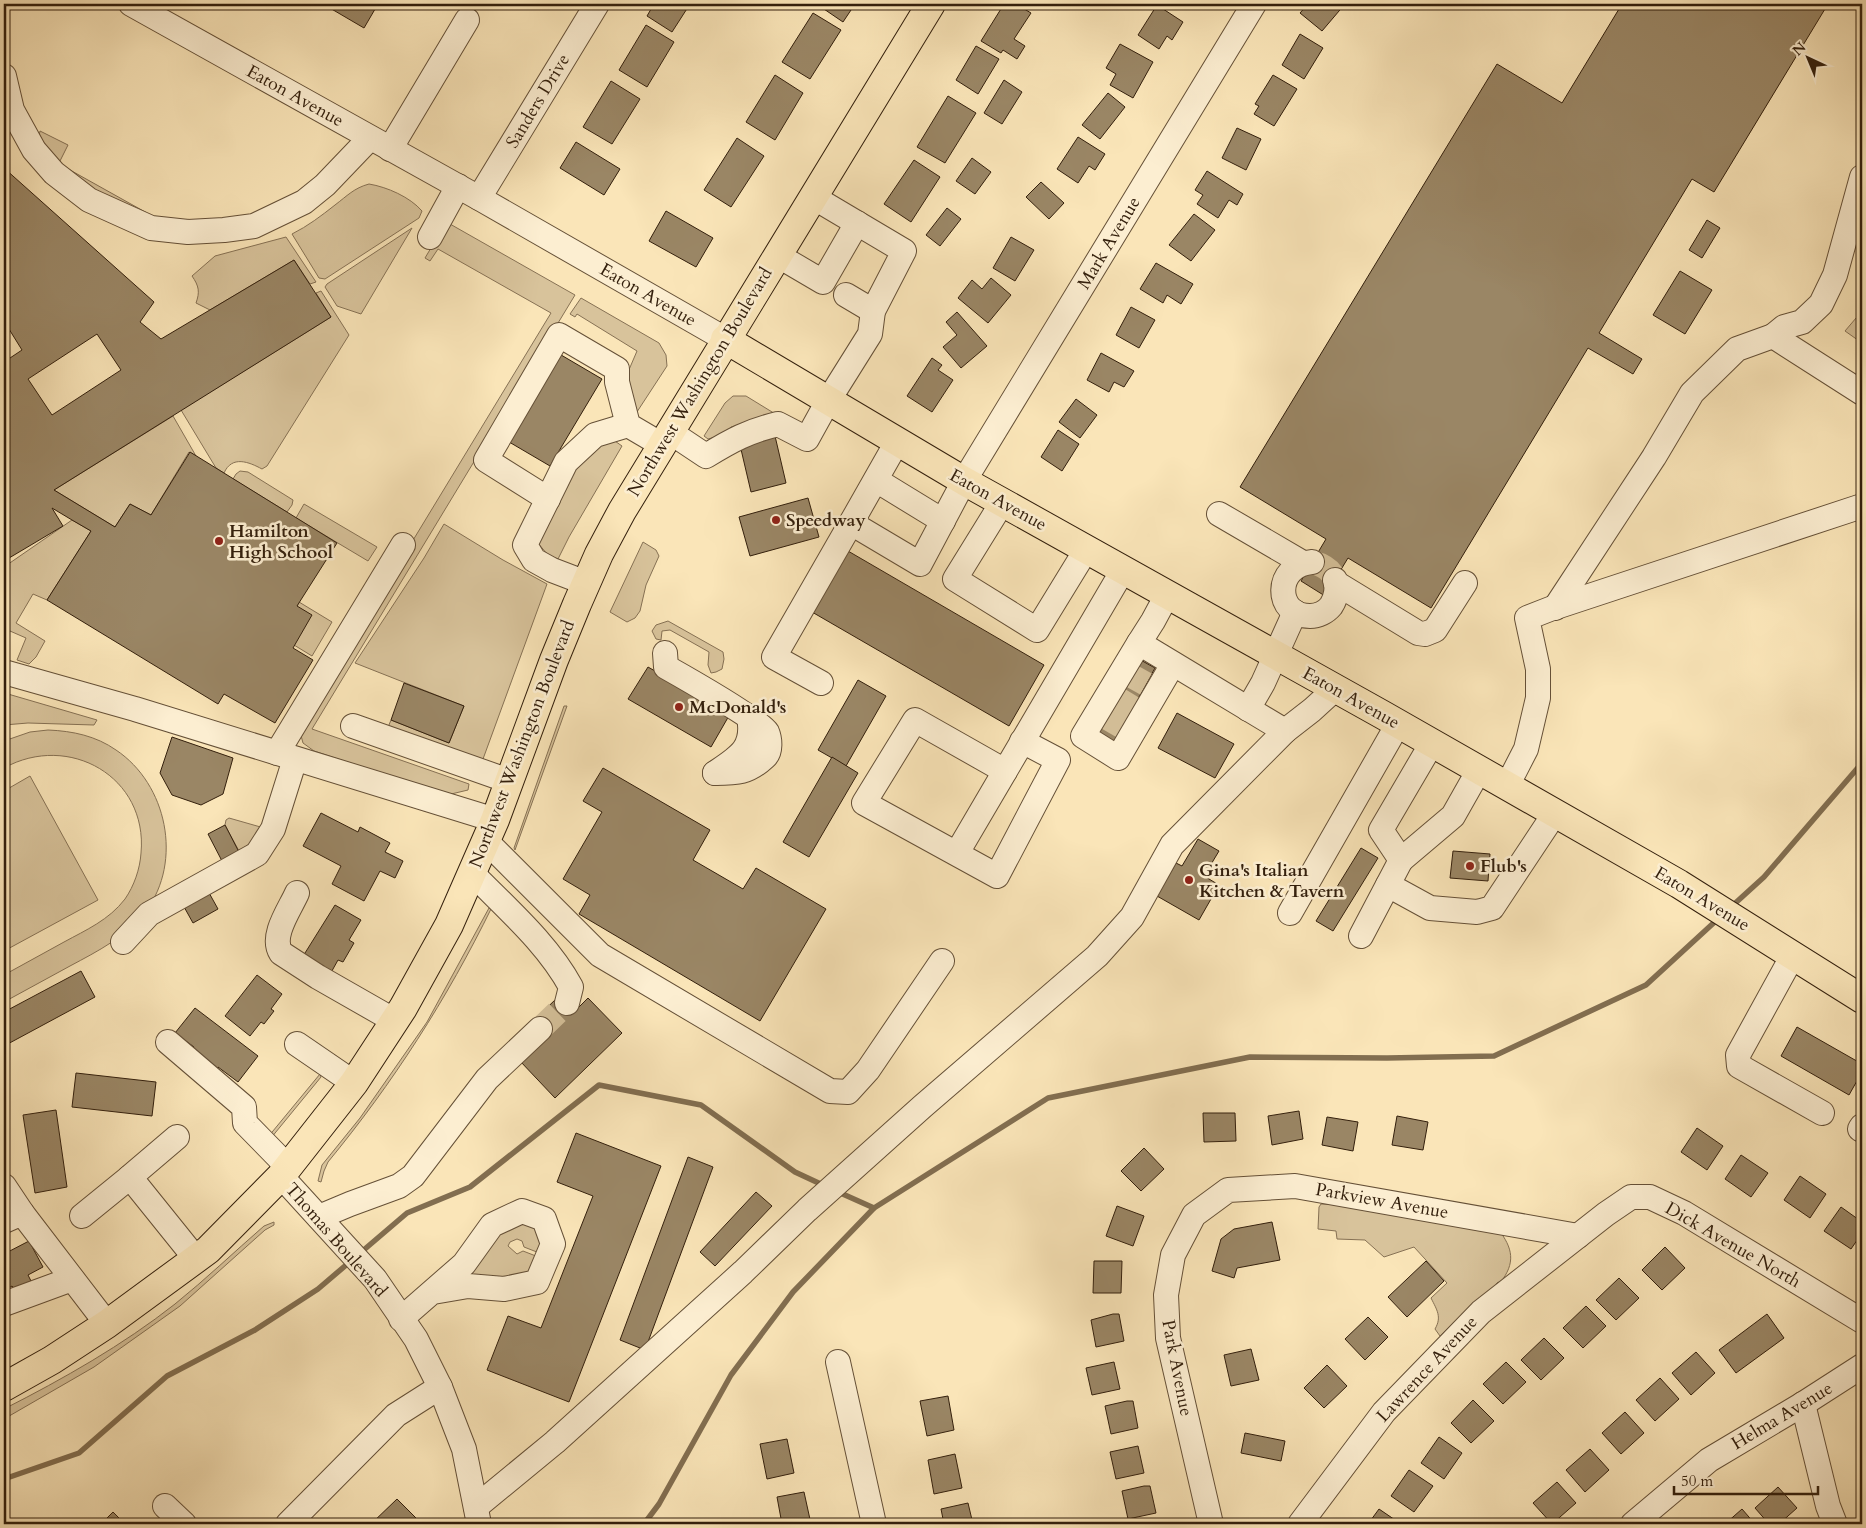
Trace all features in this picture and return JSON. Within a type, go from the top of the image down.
[{"type":"main road","name":"Northwest Washington Boulevard","points":[[4,1387],[52,1360],[107,1324],[208,1250],[284,1172],[354,1083],[395,1021],[449,925],[490,830],[554,660],[599,554],[622,511],[931,4]]},
{"type":"main road","name":"Eaton Avenue","points":[[726,339],[964,481],[1432,743],[1679,884],[1862,999]]},
{"type":"street","name":"Eaton Avenue","points":[[131,4],[458,186],[726,339]]},
{"type":"street","name":"Sanders Drive","points":[[479,198],[597,4]]},
{"type":"street","name":"Mark Avenue","points":[[851,523],[920,564],[964,481],[1254,4]]},
{"type":"street","points":[[4,76],[12,110],[34,150],[54,173],[89,200],[151,228],[188,232],[224,230],[254,226],[304,202],[380,143],[468,20]]},
{"type":"street","points":[[1555,608],[1654,457],[1692,393],[1737,349],[1773,336],[1784,327],[1802,322],[1820,304],[1835,275],[1862,177]]},
{"type":"street","points":[[430,237],[458,186]]},
{"type":"street","points":[[586,583],[552,570],[534,560],[525,545],[566,462],[595,435],[628,425],[706,456],[732,439],[755,429],[778,424],[807,439],[828,401],[870,334],[873,310],[904,251],[813,196]]},
{"type":"street","points":[[833,288],[857,223]]},
{"type":"street","points":[[777,255],[873,310]]},
{"type":"street","points":[[549,497],[486,460],[559,335],[617,370],[617,382],[628,425]]},
{"type":"street","points":[[1773,336],[1862,393]]},
{"type":"street","points":[[821,683],[774,656],[897,442]]},
{"type":"street","points":[[876,480],[943,521]]},
{"type":"street","points":[[1002,502],[955,579],[1037,630],[1086,550]]},
{"type":"street","points":[[1508,786],[1526,749],[1538,698],[1538,669],[1527,618],[1862,506]]},
{"type":"street","points":[[1219,514],[1307,563],[1295,567],[1284,581],[1284,598],[1295,612],[1303,615],[1321,614],[1328,608],[1334,601],[1336,581],[1418,633],[1424,634],[1435,630],[1465,583]]},
{"type":"street","points":[[123,942],[149,914],[257,854],[274,829],[286,756],[403,546]]},
{"type":"street","points":[[957,853],[1123,570]]},
{"type":"street","points":[[1167,595],[1154,621],[1138,643],[1139,680],[1120,712],[1139,680],[1173,664]]},
{"type":"street","points":[[1248,709],[1295,612]]},
{"type":"street","points":[[1138,643],[1285,731]]},
{"type":"street","points":[[664,653],[666,667],[749,717],[766,731],[770,744],[768,754],[756,766],[739,773],[715,772]]},
{"type":"street","points":[[4,672],[135,709],[286,756],[490,830],[600,955],[830,1091],[848,1092],[868,1070],[942,961]]},
{"type":"street","points":[[478,1516],[562,1435],[923,1106],[1097,956],[1132,917],[1172,845],[1285,731],[1335,689]]},
{"type":"street","points":[[1005,771],[915,720],[864,803],[998,876],[1058,760],[1022,741]]},
{"type":"street","points":[[1290,913],[1398,724]]},
{"type":"street","points":[[354,726],[509,781]]},
{"type":"street","points":[[1401,860],[1381,830],[1432,743]]},
{"type":"street","points":[[1361,936],[1401,860],[1452,816],[1479,770]]},
{"type":"street","points":[[1388,885],[1430,908],[1477,912],[1492,908],[1555,813]]},
{"type":"street","points":[[472,873],[560,966],[571,987],[567,1003]]},
{"type":"street","points":[[297,893],[279,932],[277,947],[281,953],[318,977],[395,1021]]},
{"type":"street","points":[[1793,955],[1738,1055],[1739,1066],[1822,1113]]},
{"type":"street","points":[[319,1217],[399,1186],[413,1176],[487,1079],[540,1029]]},
{"type":"street","name":"Thomas Boulevard","points":[[168,1042],[244,1107],[245,1123],[319,1217],[374,1279],[416,1339],[440,1387],[464,1449],[478,1516]]},
{"type":"street","points":[[297,1044],[354,1083]]},
{"type":"street","points":[[1862,1126],[1860,1129],[1862,1130]]},
{"type":"street","points":[[82,1216],[177,1137]]},
{"type":"street","points":[[130,1177],[196,1259]]},
{"type":"street","points":[[4,1186],[13,1217],[72,1279],[107,1324]]},
{"type":"street","name":"Parkview Avenue","points":[[1194,1215],[1228,1190],[1295,1186],[1578,1236]]},
{"type":"street","name":"Dick Avenue North","points":[[1578,1236],[1606,1214],[1631,1198],[1650,1198],[1684,1213],[1862,1321]]},
{"type":"street","points":[[402,1319],[464,1264],[492,1225],[522,1212],[544,1219],[553,1244],[537,1282],[504,1289],[468,1286],[433,1292]]},
{"type":"street","name":"Park Avenue","points":[[1194,1215],[1173,1255],[1166,1295],[1168,1338],[1211,1524]]},
{"type":"street","name":"Lawrence Avenue","points":[[1300,1524],[1384,1412],[1480,1312],[1578,1236]]},
{"type":"street","points":[[4,1304],[72,1279]]},
{"type":"street","points":[[838,1362],[874,1524]]},
{"type":"street","name":"Helma Avenue","points":[[1634,1524],[1709,1460],[1862,1366]]},
{"type":"street","points":[[288,1524],[396,1415],[440,1387]]},
{"type":"street","points":[[1803,1404],[1828,1506],[1835,1524]]},
{"type":"street","points":[[165,1506],[184,1524]]},
{"type":"shaded area","points":[[40,131],[68,145],[59,163],[39,136]]},
{"type":"shaded area","points":[[70,170],[147,213],[146,215],[122,208],[68,172]]},
{"type":"shaded area","points":[[369,184],[391,190],[411,201],[422,211],[419,218],[325,279],[319,278],[292,234],[304,228],[355,190]]},
{"type":"shaded area","points":[[450,224],[575,295],[312,729],[469,784],[468,790],[447,795],[314,751],[303,743],[299,728],[551,313],[438,249],[430,261],[425,258],[444,226]]},
{"type":"shaded area","points":[[412,228],[361,314],[337,306],[325,287],[327,284]]},
{"type":"shaded area","points":[[286,237],[316,282],[310,284],[294,260],[210,310],[196,303],[198,289],[192,276],[215,256]]},
{"type":"shaded area","points":[[321,291],[349,335],[267,466],[262,469],[246,462],[236,462],[227,467],[224,473],[216,468],[181,410],[331,317],[316,293]]},
{"type":"shaded area","points":[[581,298],[659,343],[666,355],[667,366],[633,418],[625,379],[637,351],[577,314],[575,317],[570,314]]},
{"type":"shaded area","points":[[1862,311],[1862,343],[1845,331]]},
{"type":"shaded area","points":[[733,396],[746,396],[777,415],[731,427],[723,435],[708,439],[704,436],[725,403]]},
{"type":"shaded area","points":[[173,416],[196,456],[189,452],[151,515],[130,504],[115,527],[54,490]]},
{"type":"shaded area","points":[[612,439],[622,446],[558,559],[548,555],[537,542],[581,455]]},
{"type":"shaded area","points":[[240,471],[248,472],[293,500],[287,512],[233,479]]},
{"type":"shaded area","points":[[304,504],[377,547],[368,561],[296,518]]},
{"type":"shaded area","points":[[72,520],[91,531],[47,600],[33,594],[16,623],[45,641],[36,657],[29,664],[17,660],[26,638],[10,631],[4,644],[4,567]]},
{"type":"shaded area","points":[[444,524],[547,584],[479,770],[384,737],[391,720],[449,743],[464,706],[355,663]]},
{"type":"shaded area","points":[[643,542],[656,550],[659,556],[646,585],[640,611],[635,618],[627,622],[610,612]]},
{"type":"shaded area","points":[[299,602],[332,622],[312,656],[294,645],[297,606]]},
{"type":"shaded area","points":[[668,621],[723,652],[722,669],[711,673],[708,665],[709,652],[670,630],[662,631],[661,640],[656,639],[652,631],[656,625]]},
{"type":"shaded area","points":[[4,692],[97,720],[94,725],[28,723],[4,725]]},
{"type":"shaded area","points":[[564,706],[567,706],[515,850],[514,848]]},
{"type":"shaded area","points":[[48,730],[75,733],[100,741],[116,750],[133,765],[147,782],[158,803],[164,824],[166,847],[164,870],[157,891],[146,911],[121,936],[4,1002],[4,975],[89,929],[119,906],[131,889],[136,877],[141,853],[140,826],[132,803],[118,783],[100,768],[78,759],[54,755],[29,758],[4,768],[4,741],[30,732]]},
{"type":"shaded area","points":[[30,776],[98,900],[4,951],[4,791]]},
{"type":"shaded area","points":[[229,818],[264,828],[258,838],[239,851],[225,825],[226,820]]},
{"type":"shaded area","points":[[492,907],[457,975],[418,1039],[375,1102],[328,1162],[321,1182],[318,1181],[322,1165],[360,1118],[427,1022],[489,908]]},
{"type":"shaded area","points":[[320,1074],[321,1077],[271,1138],[268,1137]]},
{"type":"shaded area","points":[[1321,1204],[1366,1206],[1498,1229],[1507,1243],[1511,1256],[1509,1269],[1500,1283],[1496,1284],[1497,1286],[1462,1314],[1440,1336],[1435,1329],[1438,1317],[1431,1298],[1447,1283],[1414,1247],[1384,1257],[1365,1240],[1337,1239],[1336,1231],[1318,1229],[1319,1207]]},
{"type":"shaded area","points":[[521,1218],[540,1226],[542,1254],[524,1247],[522,1241],[517,1239],[510,1242],[508,1246],[517,1254],[523,1251],[541,1258],[532,1272],[520,1280],[462,1279],[501,1226]]},
{"type":"shaded area","points":[[274,1222],[274,1225],[265,1230],[180,1306],[94,1367],[4,1419],[4,1409],[92,1361],[155,1319],[198,1285],[264,1226]]},
{"type":"building","points":[[323,4],[378,4],[364,28]]},
{"type":"building","points":[[654,4],[690,4],[672,32],[647,16]]},
{"type":"building","points":[[693,4],[703,4],[700,8]]},
{"type":"building","points":[[823,4],[855,4],[843,22],[821,7]]},
{"type":"building","points":[[1004,4],[1016,4],[1031,13],[1014,39],[1025,46],[1017,59],[1003,50],[1001,53],[981,41]]},
{"type":"building","points":[[1025,4],[1036,4],[1033,8]]},
{"type":"building","points":[[1169,4],[1180,4],[1175,10]]},
{"type":"building","points":[[1308,4],[1345,4],[1322,31],[1300,13]]},
{"type":"building","points":[[1622,4],[1828,4],[1714,192],[1692,179],[1599,333],[1642,359],[1633,374],[1588,348],[1431,608],[1348,558],[1325,596],[1301,581],[1326,539],[1240,487],[1497,64],[1562,103]]},
{"type":"building","points":[[1157,5],[1183,22],[1172,40],[1167,36],[1159,49],[1138,35]]},
{"type":"building","points":[[813,13],[841,30],[810,79],[782,62]]},
{"type":"building","points":[[646,25],[674,42],[647,87],[619,70]]},
{"type":"building","points":[[1300,34],[1323,48],[1304,79],[1282,65]]},
{"type":"building","points":[[1120,44],[1153,62],[1133,98],[1110,85],[1116,74],[1106,68]]},
{"type":"building","points":[[976,46],[999,59],[978,94],[956,80]]},
{"type":"building","points":[[775,75],[803,93],[775,140],[746,122]]},
{"type":"building","points":[[1273,75],[1297,89],[1274,126],[1254,114],[1259,106],[1255,104]]},
{"type":"building","points":[[1004,80],[1022,92],[1002,124],[984,113]]},
{"type":"building","points":[[611,81],[640,99],[612,144],[583,127]]},
{"type":"building","points":[[1108,93],[1125,107],[1100,139],[1082,125]]},
{"type":"building","points":[[948,96],[976,113],[945,163],[917,147]]},
{"type":"building","points":[[1237,128],[1261,139],[1246,170],[1222,158]]},
{"type":"building","points":[[1078,137],[1105,154],[1095,170],[1089,166],[1078,183],[1057,169]]},
{"type":"building","points":[[737,138],[764,156],[731,207],[704,190]]},
{"type":"building","points":[[576,142],[620,169],[604,195],[560,168]]},
{"type":"building","points":[[972,158],[991,172],[975,194],[956,181]]},
{"type":"building","points":[[914,160],[940,177],[911,222],[884,204]]},
{"type":"building","name":"Hamilton High School","points":[[4,168],[154,302],[140,322],[161,339],[294,260],[331,317],[54,490],[115,527],[130,504],[151,515],[190,452],[337,543],[297,606],[312,615],[293,648],[313,660],[275,723],[224,694],[218,704],[47,600],[91,531],[52,508],[63,526],[4,561],[4,362],[22,350],[4,321]],"holes":[[[97,334],[121,370],[52,415],[28,379]]]},
{"type":"building","points":[[1207,171],[1243,194],[1237,205],[1229,200],[1218,218],[1197,204],[1203,195],[1195,190]]},
{"type":"building","points":[[1041,182],[1064,203],[1049,219],[1026,197]]},
{"type":"building","points":[[947,208],[961,219],[940,246],[926,235]]},
{"type":"building","points":[[666,211],[713,238],[696,267],[649,241]]},
{"type":"building","points":[[1194,214],[1215,230],[1191,261],[1169,245]]},
{"type":"building","points":[[1707,220],[1720,228],[1702,258],[1689,250]]},
{"type":"building","points":[[1011,237],[1034,250],[1015,281],[993,268]]},
{"type":"building","points":[[1156,263],[1193,284],[1181,304],[1167,295],[1163,303],[1140,289]]},
{"type":"building","points":[[1680,271],[1712,290],[1685,334],[1653,315]]},
{"type":"building","points":[[991,278],[1011,295],[988,323],[958,298],[972,280],[982,289]]},
{"type":"building","points":[[1131,307],[1155,320],[1139,348],[1116,335]]},
{"type":"building","points":[[957,312],[987,346],[961,368],[943,347],[957,335],[946,322]]},
{"type":"building","points":[[556,352],[602,379],[550,466],[504,439]]},
{"type":"building","points":[[1101,353],[1134,371],[1124,387],[1114,382],[1109,392],[1087,380]]},
{"type":"building","points":[[932,358],[942,365],[938,370],[953,380],[932,412],[907,396]]},
{"type":"building","points":[[1076,399],[1097,415],[1080,438],[1059,422]]},
{"type":"building","points":[[1058,430],[1079,444],[1062,471],[1041,457]]},
{"type":"building","name":"Speedway","points":[[775,436],[786,483],[751,492],[740,445]]},
{"type":"building","points":[[808,498],[819,537],[750,556],[739,517]]},
{"type":"building","points":[[848,551],[1044,665],[1009,726],[812,612]]},
{"type":"building","points":[[1137,658],[1155,668],[1112,746],[1093,735]]},
{"type":"building","name":"McDonald's","points":[[648,667],[730,714],[711,747],[628,699]]},
{"type":"building","points":[[858,680],[886,696],[846,766],[818,750]]},
{"type":"building","points":[[404,683],[464,706],[449,743],[391,720]]},
{"type":"building","points":[[1177,713],[1234,744],[1215,778],[1158,748]]},
{"type":"building","points":[[172,737],[233,758],[223,794],[201,805],[172,795],[160,773]]},
{"type":"building","points":[[832,757],[858,773],[809,857],[783,842]]},
{"type":"building","points":[[603,768],[710,830],[693,860],[743,889],[756,868],[826,909],[760,1021],[579,914],[590,895],[563,879],[602,812],[583,801]]},
{"type":"building","points":[[321,813],[358,832],[360,827],[390,843],[385,852],[403,861],[395,878],[380,871],[364,901],[332,884],[341,866],[303,846]]},
{"type":"building","points":[[225,825],[239,852],[222,861],[208,834]]},
{"type":"building","name":"Gina's Italian Kitchen & Tavern","points":[[1198,839],[1219,851],[1204,876],[1219,885],[1199,920],[1157,896],[1176,863],[1182,866]]},
{"type":"building","points":[[1361,848],[1378,858],[1333,931],[1316,921]]},
{"type":"building","name":"Flub's","points":[[1453,851],[1490,854],[1488,881],[1450,878]]},
{"type":"building","points":[[208,891],[218,909],[193,923],[183,905]]},
{"type":"building","points":[[335,905],[361,920],[349,940],[354,943],[343,962],[338,960],[328,978],[300,961]]},
{"type":"building","points":[[81,971],[95,997],[4,1046],[4,1012]]},
{"type":"building","points":[[257,975],[282,994],[271,1009],[274,1011],[264,1024],[261,1022],[250,1036],[225,1016]]},
{"type":"building","points":[[588,998],[622,1033],[555,1098],[520,1061],[532,1022],[556,999],[571,1015]]},
{"type":"building","points":[[195,1008],[258,1056],[238,1082],[218,1067],[216,1071],[191,1051],[194,1047],[175,1033]]},
{"type":"building","points":[[1797,1027],[1862,1064],[1862,1072],[1849,1095],[1781,1056]]},
{"type":"building","points":[[76,1073],[156,1082],[152,1116],[72,1107]]},
{"type":"building","points":[[56,1110],[67,1187],[35,1193],[23,1115]]},
{"type":"building","points":[[1299,1111],[1303,1139],[1272,1145],[1268,1116]]},
{"type":"building","points":[[1203,1113],[1235,1113],[1236,1141],[1204,1142]]},
{"type":"building","points":[[1397,1116],[1428,1122],[1423,1150],[1392,1145]]},
{"type":"building","points":[[1327,1117],[1358,1122],[1353,1151],[1322,1145]]},
{"type":"building","points":[[1697,1128],[1723,1146],[1707,1170],[1681,1152]]},
{"type":"building","points":[[576,1133],[661,1166],[569,1402],[487,1370],[508,1316],[541,1328],[593,1196],[557,1182]]},
{"type":"building","points":[[1144,1148],[1164,1169],[1141,1191],[1121,1171]]},
{"type":"building","points":[[1741,1155],[1768,1173],[1751,1197],[1725,1179]]},
{"type":"building","points":[[688,1157],[713,1167],[645,1350],[620,1340]]},
{"type":"building","points":[[1800,1176],[1826,1194],[1810,1218],[1784,1200]]},
{"type":"building","points":[[756,1192],[772,1206],[715,1266],[700,1252]]},
{"type":"building","points":[[1117,1206],[1144,1216],[1133,1246],[1106,1236]]},
{"type":"building","points":[[1841,1207],[1862,1222],[1862,1233],[1851,1249],[1824,1231]]},
{"type":"building","points":[[1272,1222],[1280,1260],[1237,1268],[1234,1278],[1212,1271],[1221,1239],[1234,1229]]},
{"type":"building","points":[[29,1241],[43,1267],[28,1275],[31,1281],[15,1290],[12,1286],[4,1291],[4,1254]]},
{"type":"building","points":[[1665,1247],[1685,1268],[1662,1290],[1642,1270]]},
{"type":"building","points":[[1094,1261],[1122,1261],[1121,1293],[1093,1293]]},
{"type":"building","points":[[1426,1261],[1444,1281],[1407,1317],[1388,1297]]},
{"type":"building","points":[[1619,1278],[1639,1298],[1616,1320],[1596,1300]]},
{"type":"building","points":[[1586,1306],[1606,1326],[1583,1348],[1563,1328]]},
{"type":"building","points":[[1119,1314],[1124,1341],[1096,1347],[1091,1320]]},
{"type":"building","points":[[1767,1314],[1784,1338],[1736,1373],[1719,1350]]},
{"type":"building","points":[[1368,1317],[1388,1337],[1365,1360],[1345,1339]]},
{"type":"building","points":[[1544,1338],[1564,1358],[1541,1380],[1521,1360]]},
{"type":"building","points":[[1251,1349],[1259,1380],[1231,1386],[1224,1355]]},
{"type":"building","points":[[1696,1352],[1715,1373],[1691,1395],[1672,1373]]},
{"type":"building","points":[[1114,1362],[1120,1389],[1092,1395],[1086,1368]]},
{"type":"building","points":[[1506,1362],[1526,1382],[1503,1404],[1483,1384]]},
{"type":"building","points":[[1327,1365],[1347,1386],[1324,1408],[1304,1388]]},
{"type":"building","points":[[1660,1378],[1679,1399],[1655,1421],[1636,1400]]},
{"type":"building","points":[[948,1396],[954,1430],[927,1436],[920,1401]]},
{"type":"building","points":[[1473,1400],[1494,1421],[1471,1443],[1451,1423]]},
{"type":"building","points":[[1133,1401],[1138,1428],[1111,1434],[1105,1406]]},
{"type":"building","points":[[1625,1412],[1644,1433],[1621,1454],[1602,1433]]},
{"type":"building","points":[[1245,1433],[1285,1441],[1281,1461],[1241,1453]]},
{"type":"building","points":[[1439,1437],[1462,1453],[1444,1479],[1421,1463]]},
{"type":"building","points":[[787,1439],[794,1473],[767,1479],[760,1444]]},
{"type":"building","points":[[1138,1446],[1144,1473],[1116,1479],[1110,1452]]},
{"type":"building","points":[[1590,1449],[1609,1470],[1585,1492],[1566,1470]]},
{"type":"building","points":[[955,1454],[962,1488],[934,1494],[928,1460]]},
{"type":"building","points":[[1409,1470],[1433,1486],[1414,1512],[1391,1496]]},
{"type":"building","points":[[1557,1482],[1576,1503],[1552,1524],[1533,1503]]},
{"type":"building","points":[[1150,1486],[1156,1513],[1128,1519],[1122,1491]]},
{"type":"building","points":[[1778,1487],[1797,1508],[1779,1524],[1769,1524],[1755,1508]]},
{"type":"building","points":[[804,1492],[811,1524],[782,1524],[777,1497]]},
{"type":"building","points":[[397,1499],[422,1524],[371,1524]]},
{"type":"building","points":[[968,1503],[973,1524],[944,1524],[941,1509]]},
{"type":"building","points":[[1379,1509],[1401,1524],[1368,1524]]},
{"type":"building","points":[[1742,1509],[1755,1524],[1725,1524]]},
{"type":"building","points":[[113,1512],[125,1524],[101,1524]]},
{"type":"waterway","points":[[1731,907],[1764,877],[1862,763]]},
{"type":"waterway","points":[[644,1524],[659,1504],[731,1375],[793,1292],[874,1208],[1048,1098],[1250,1057],[1387,1058],[1494,1056],[1646,985],[1719,918]]},
{"type":"waterway","points":[[359,1254],[407,1213],[470,1187],[599,1085],[701,1105],[795,1172],[825,1186]]},
{"type":"waterway","points":[[836,1191],[874,1208]]},
{"type":"waterway","points":[[4,1479],[79,1453],[167,1376],[255,1330],[318,1289],[352,1260]]},
{"type":"tunnel","points":[[1312,562],[1326,568],[1335,580]]},
{"type":"tunnel","points":[[1128,674],[1146,684]]},
{"type":"tunnel","points":[[1115,697],[1133,708]]},
{"type":"tunnel","points":[[1104,716],[1123,727]]},
{"type":"tunnel","points":[[540,1029],[567,1003]]},
{"type":"place","name":"Speedway","points":[[776,520]]},
{"type":"place","name":"Hamilton High School","points":[[219,541]]},
{"type":"place","name":"McDonald's","points":[[679,707]]},
{"type":"place","name":"Flub's","points":[[1470,866]]},
{"type":"place","name":"Gina's Italian Kitchen & Tavern","points":[[1189,880]]}]
